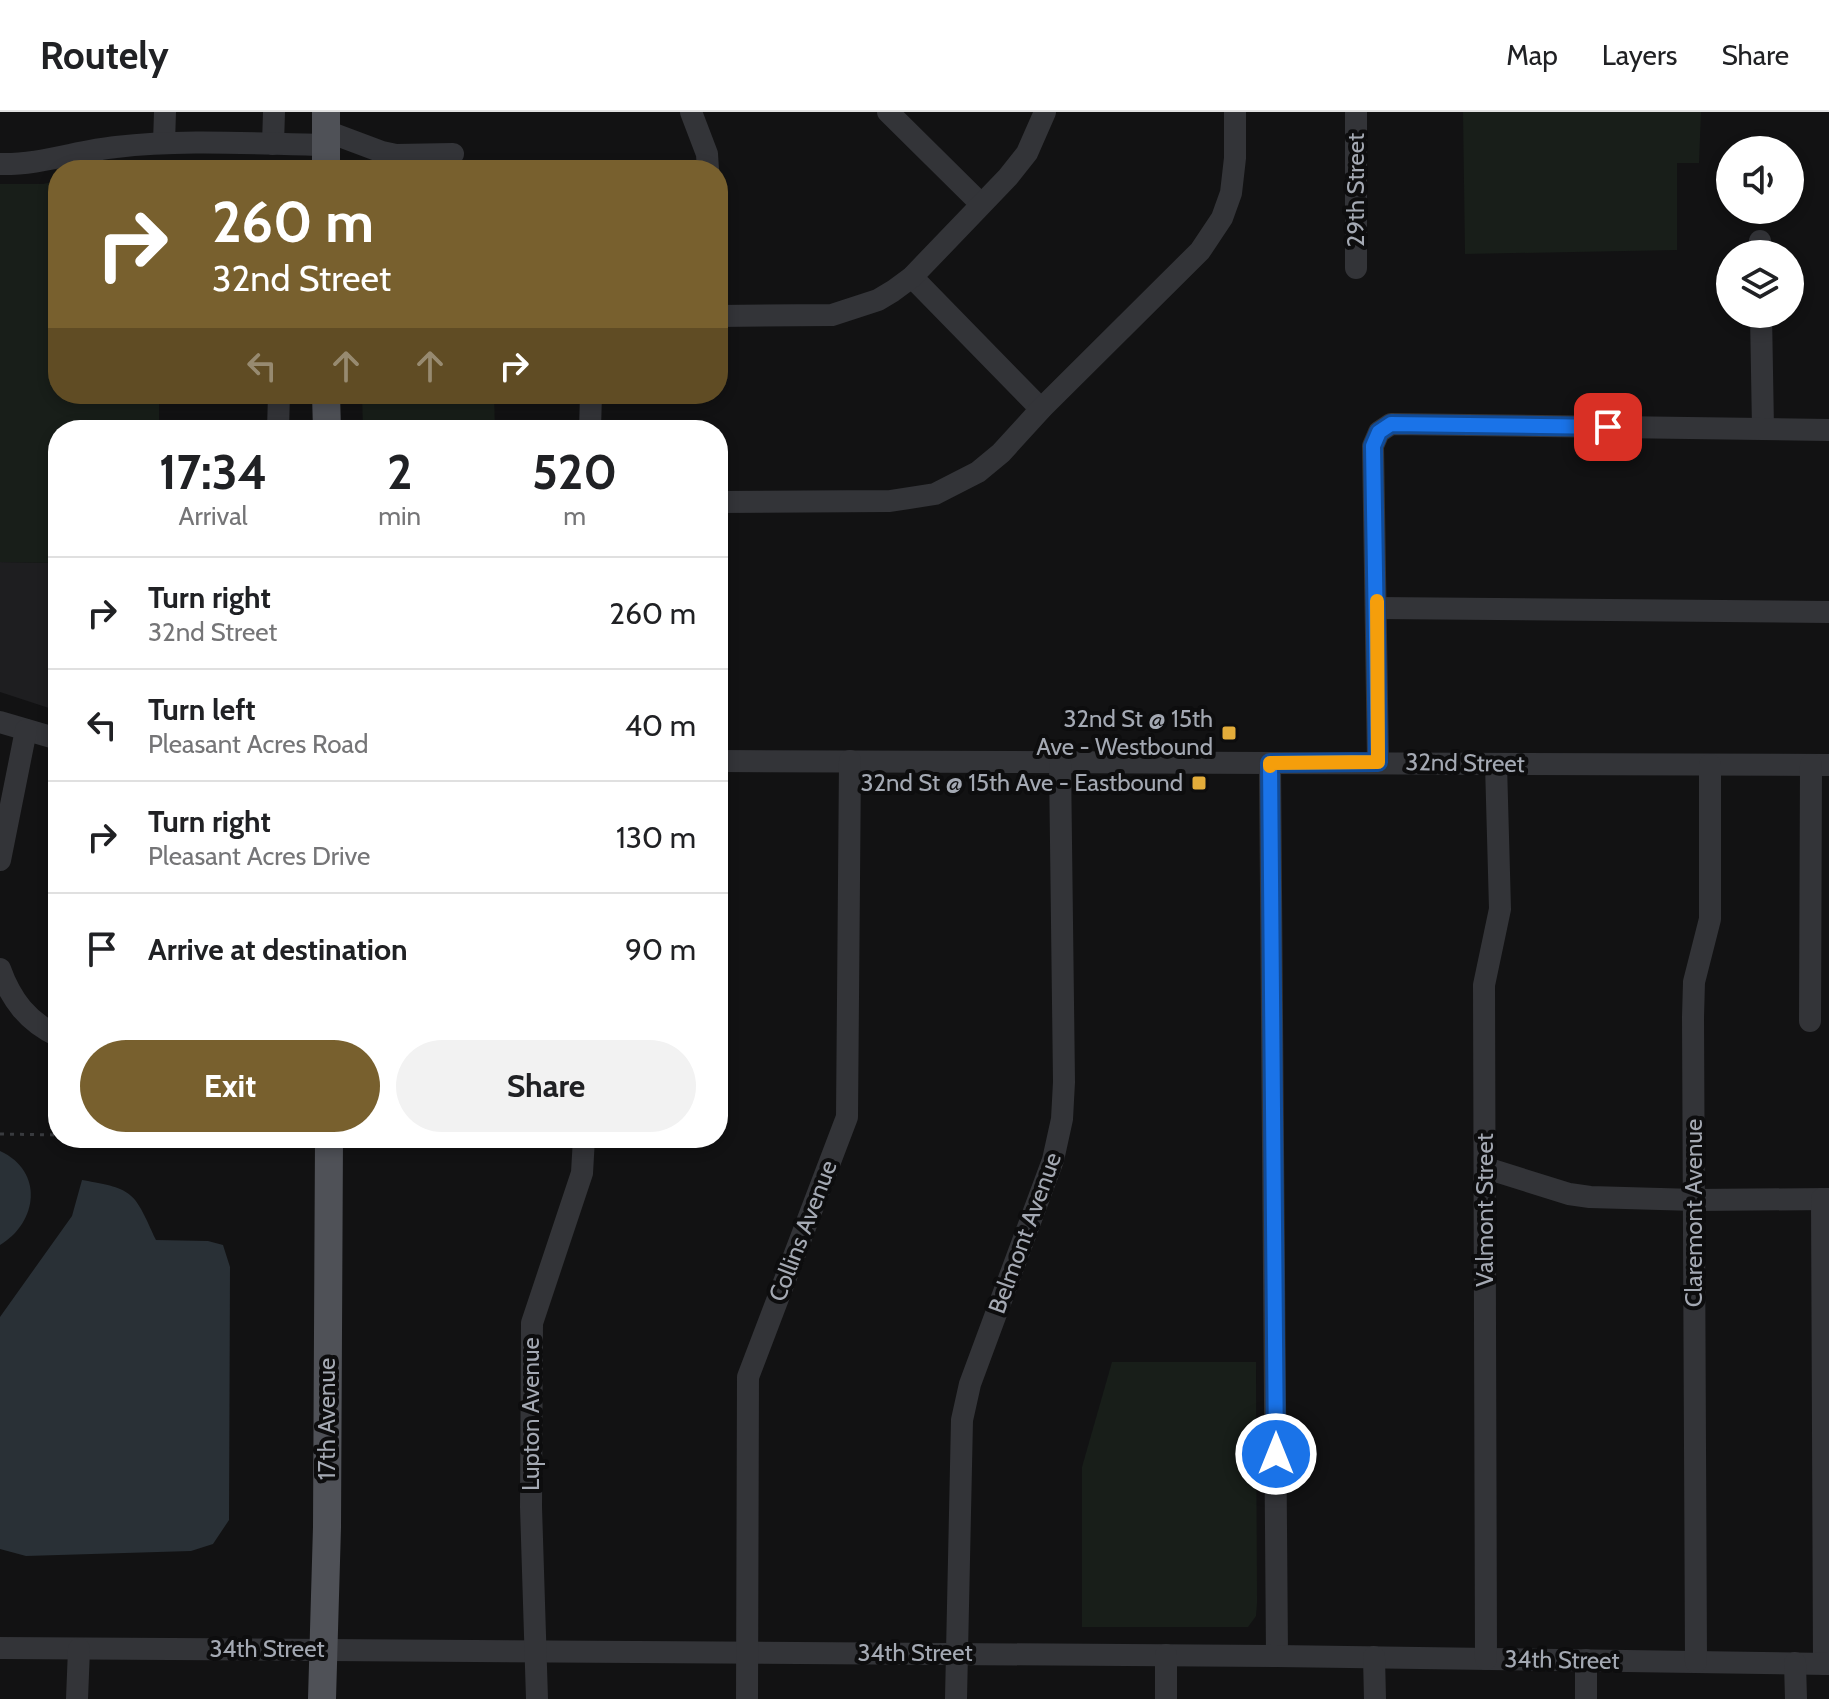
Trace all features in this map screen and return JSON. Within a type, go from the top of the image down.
[{"type":"main road","name":"17th Avenue","points":[[322,1699],[327,1527],[329,1148]]},
{"type":"street","points":[[164,143],[165,112]]},
{"type":"street","points":[[273,144],[274,112]]},
{"type":"street","points":[[691,112],[696,119],[707,160]]},
{"type":"street","points":[[888,112],[981,204]]},
{"type":"street","points":[[728,316],[832,315],[878,300],[912,277],[1027,153],[1045,112]]},
{"type":"street","points":[[728,502],[890,501],[935,494],[978,472],[1001,453],[1209,240],[1231,193],[1235,112]]},
{"type":"street","name":"29th Street","points":[[1356,112],[1356,268]]},
{"type":"street","points":[[49,160],[114,147],[164,143],[273,144],[326,140],[396,155],[453,154]]},
{"type":"street","points":[[0,164],[48,160]]},
{"type":"street","points":[[912,277],[1041,409]]},
{"type":"street","points":[[1761,328],[1763,429]]},
{"type":"street","points":[[1378,762],[1373,446],[1379,432],[1391,424],[1829,430]]},
{"type":"street","points":[[1377,608],[1829,612]]},
{"type":"street","points":[[0,722],[48,736]]},
{"type":"street","points":[[0,860],[26,730]]},
{"type":"street","name":"32nd Street","points":[[728,761],[1820,765]]},
{"type":"street","name":"Collins Avenue","points":[[747,1699],[748,1377],[847,1117],[850,761]]},
{"type":"street","name":"Belmont Avenue","points":[[956,1699],[962,1420],[970,1384],[1053,1160],[1062,1119],[1060,762]]},
{"type":"street","points":[[1270,763],[1277,1656]]},
{"type":"street","name":"Valmont Street","points":[[1486,1659],[1484,985],[1500,909],[1496,764]]},
{"type":"street","name":"Claremont Avenue","points":[[1696,1662],[1693,1017],[1694,982],[1710,919],[1710,765]]},
{"type":"street","points":[[1810,1021],[1820,765]]},
{"type":"street","points":[[0,969],[23,1013],[48,1029]]},
{"type":"street","name":"Lupton Avenue","points":[[537,1699],[531,1507],[532,1323],[582,1173],[583,1148]]},
{"type":"street","points":[[1486,1168],[1569,1194],[1611,1198],[1825,1199],[1826,1664]]},
{"type":"street","name":"34th Street","points":[[0,1648],[956,1653],[1826,1664]]},
{"type":"street","points":[[77,1699],[79,1649]]},
{"type":"street","points":[[1166,1655],[1166,1699]]},
{"type":"street","points":[[1374,1657],[1375,1699]]},
{"type":"street","points":[[1586,1660],[1586,1699]]},
{"type":"street","points":[[1795,1663],[1796,1699]]},
{"type":"path","points":[[0,1134],[48,1135]]},
{"type":"shaded area","points":[[1463,112],[1701,112],[1699,163],[1677,163],[1677,250],[1465,254]]},
{"type":"shaded area","points":[[48,183],[48,404],[159,404],[159,420],[48,420],[48,563],[0,562],[0,184]]},
{"type":"shaded area","points":[[362,404],[494,404],[495,420],[363,420]]},
{"type":"shaded area","points":[[0,562],[48,563],[48,708],[0,692]]},
{"type":"shaded area","points":[[0,1151],[24,1171],[31,1197],[22,1223],[0,1245]]},
{"type":"shaded area","points":[[82,1180],[113,1186],[131,1195],[156,1240],[208,1241],[223,1245],[230,1267],[229,1520],[213,1544],[191,1551],[26,1556],[0,1549],[0,1317],[72,1216]]},
{"type":"shaded area","points":[[1112,1362],[1256,1362],[1257,1603],[1256,1616],[1248,1627],[1082,1627],[1082,1467]]},
{"type":"slow traffic","points":[[1270,766],[1270,763],[1378,762],[1377,601]]},
{"type":"place","name":"32nd St @ 15th Ave - Westbound","points":[[1229,733]]},
{"type":"place","name":"32nd St @ 15th Ave - Eastbound","points":[[1199,783]]},
{"type":"route","points":[[1276,1454],[1270,763],[1378,762],[1373,446],[1379,432],[1391,424],[1608,427]]}]
